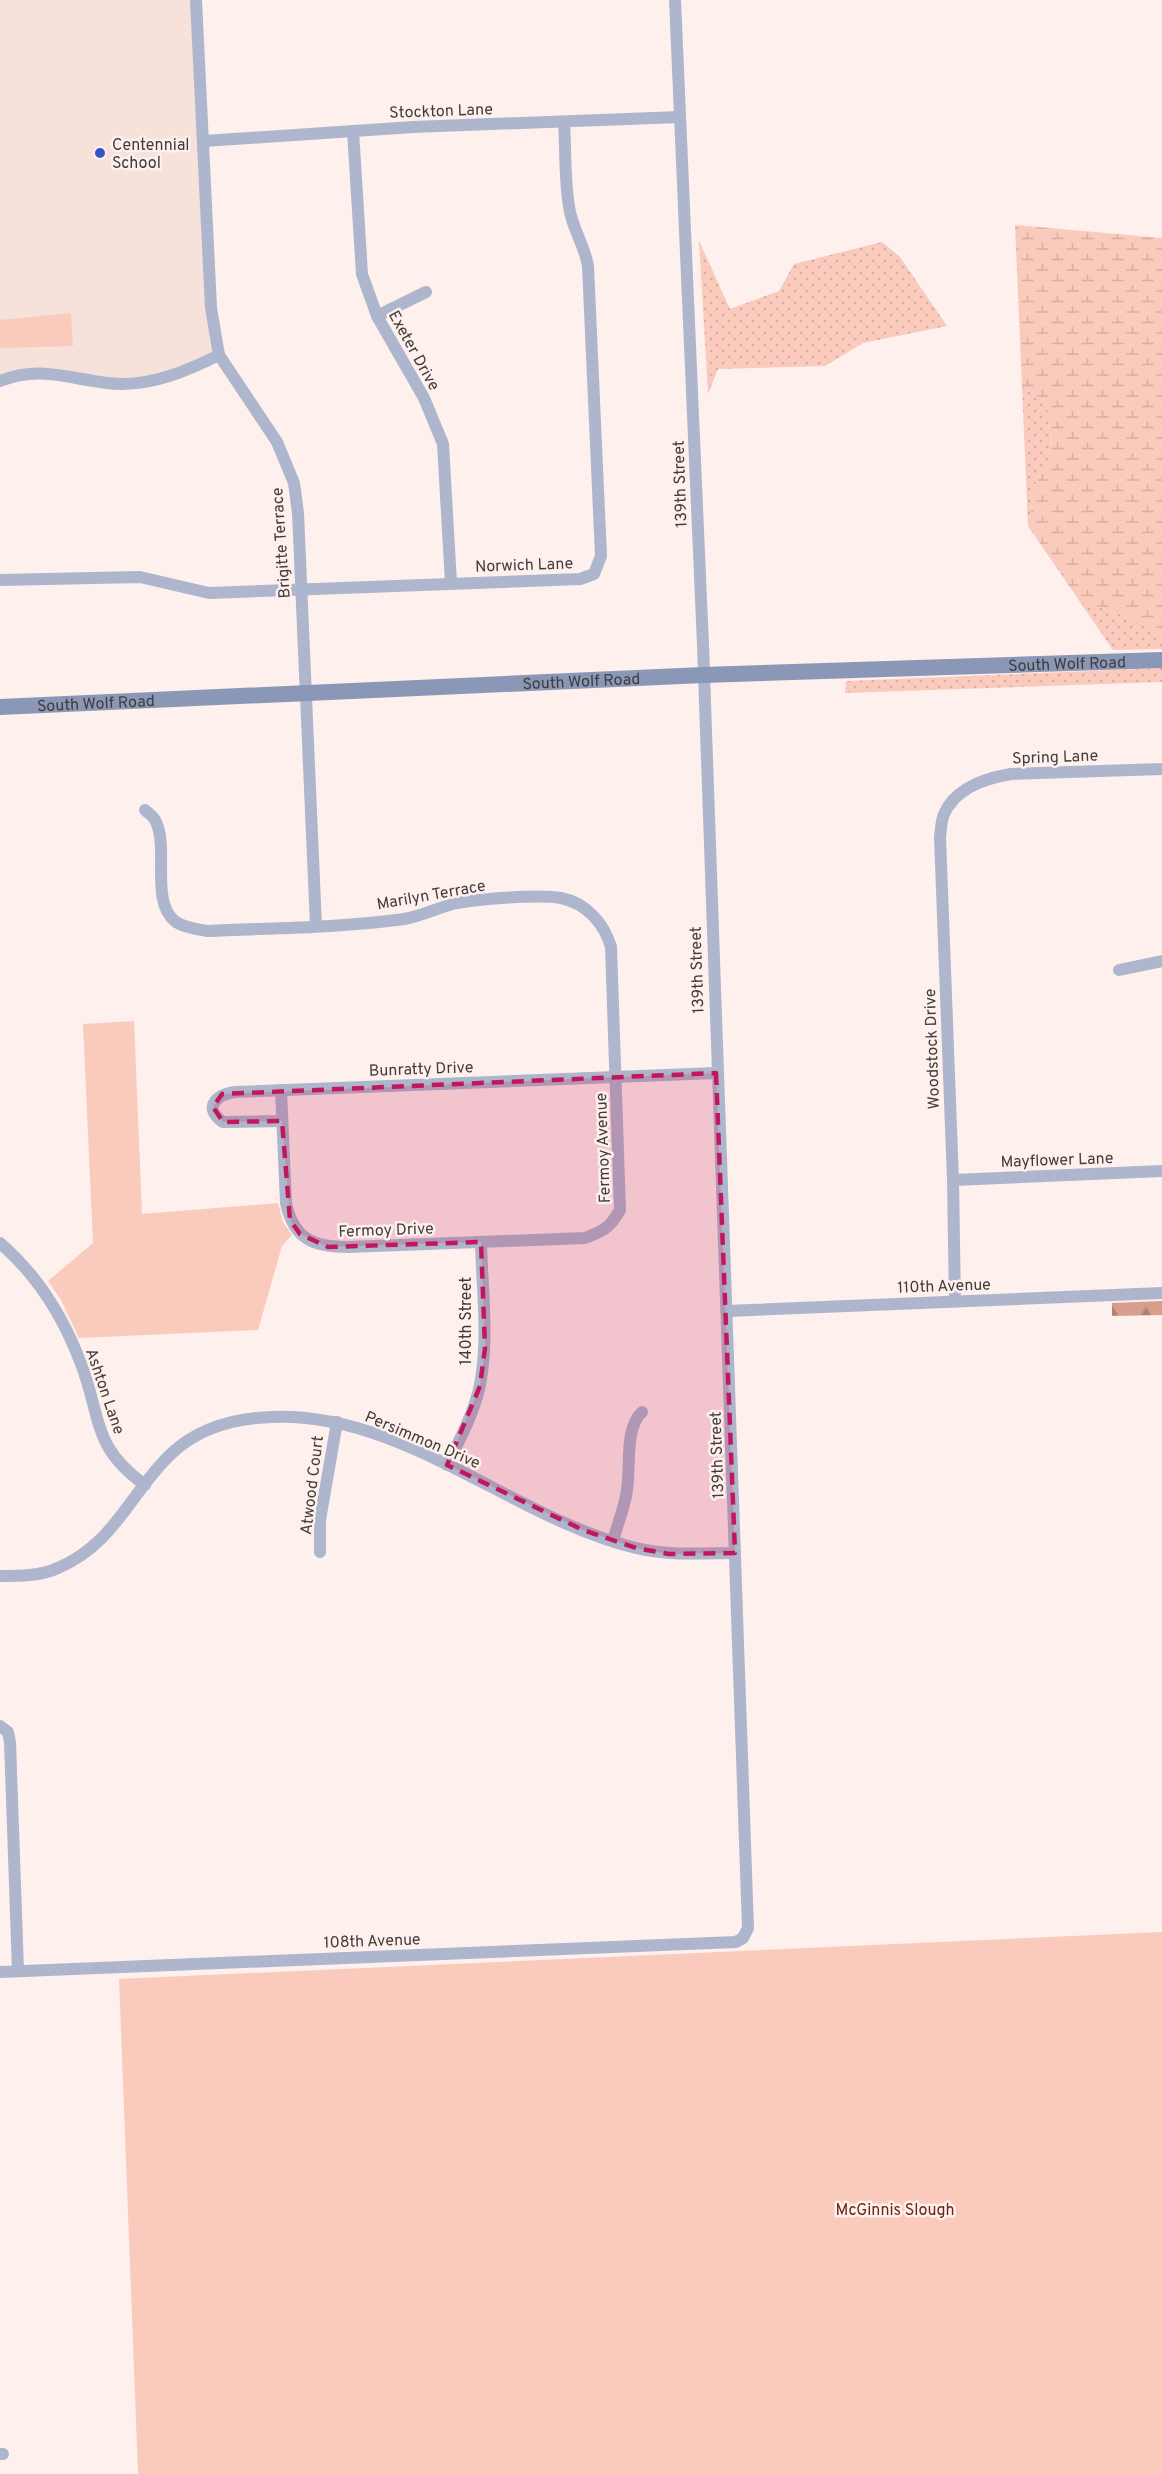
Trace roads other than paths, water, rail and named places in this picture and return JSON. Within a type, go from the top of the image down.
[{"type":"main road","name":"South Wolf Road","points":[[0,707],[703,675],[1162,660]]},
{"type":"street","name":"Brigitte Terrace","points":[[196,0],[211,308],[219,355],[276,442],[294,483],[298,513],[316,926]]},
{"type":"street","name":"139th Street","points":[[675,0],[727,1311],[748,1917],[748,1928],[743,1938]]},
{"type":"street","name":"Stockton Lane","points":[[204,141],[353,131],[680,117]]},
{"type":"street","name":"Norwich Lane","points":[[0,580],[140,577],[209,593],[580,579],[594,574],[601,556],[588,266],[572,221],[568,200],[564,122]]},
{"type":"street","name":"Exeter Drive","points":[[353,131],[360,265],[368,295],[377,316],[424,398],[443,444],[451,583]]},
{"type":"street","points":[[377,316],[426,292]]},
{"type":"street","points":[[0,381],[16,374],[40,372],[123,384],[162,378],[182,372],[219,355]]},
{"type":"street","name":"Spring Lane","points":[[955,799],[971,786],[988,778],[1011,774],[1162,769]]},
{"type":"street","name":"Woodstock Drive","points":[[955,799],[944,814],[940,837],[953,1180],[955,1301]]},
{"type":"street","name":"Marilyn Terrace","points":[[145,810],[154,819],[160,834],[163,899],[167,911],[176,921],[191,928],[207,931],[316,926],[406,918],[456,903],[480,900],[552,897],[571,901],[598,920],[608,936],[611,947],[616,1077]]},
{"type":"street","points":[[1119,970],[1162,961]]},
{"type":"street","name":"Bunratty Drive","points":[[282,1121],[223,1122],[216,1117],[213,1107],[215,1099],[222,1094],[281,1090],[716,1073]]},
{"type":"street","name":"Fermoy Avenue","points":[[481,1242],[585,1238],[602,1232],[613,1223],[620,1210],[616,1077]]},
{"type":"street","name":"Fermoy Drive","points":[[281,1090],[286,1203],[290,1221],[300,1234],[327,1247],[481,1242]]},
{"type":"street","name":"Mayflower Lane","points":[[953,1180],[1162,1171]]},
{"type":"street","name":"140th Street","points":[[447,1466],[469,1420],[480,1386],[485,1348],[481,1242]]},
{"type":"street","name":"Ashton Lane","points":[[0,1244],[32,1275],[52,1304],[82,1365],[105,1442],[113,1456],[127,1472],[145,1485]]},
{"type":"street","name":"110th Avenue","points":[[727,1311],[1162,1293]]},
{"type":"street","points":[[613,1541],[626,1497],[632,1425],[642,1412]]},
{"type":"street","name":"Persimmon Drive","points":[[0,1576],[24,1575],[57,1569],[84,1554],[105,1537],[171,1454],[192,1438],[213,1427],[238,1420],[272,1417],[308,1418],[362,1428],[583,1530],[636,1548],[669,1554],[735,1553]]},
{"type":"street","name":"Atwood Court","points":[[320,1551],[320,1520],[336,1422]]},
{"type":"street","points":[[0,1726],[8,1732],[5,1763],[18,1971]]},
{"type":"street","name":"108th Avenue","points":[[0,1972],[736,1942],[743,1938]]},
{"type":"place","name":"Centennial School","points":[[100,153]]},
{"type":"park label","name":"McGinnis Slough","points":[[895,2209]]}]
